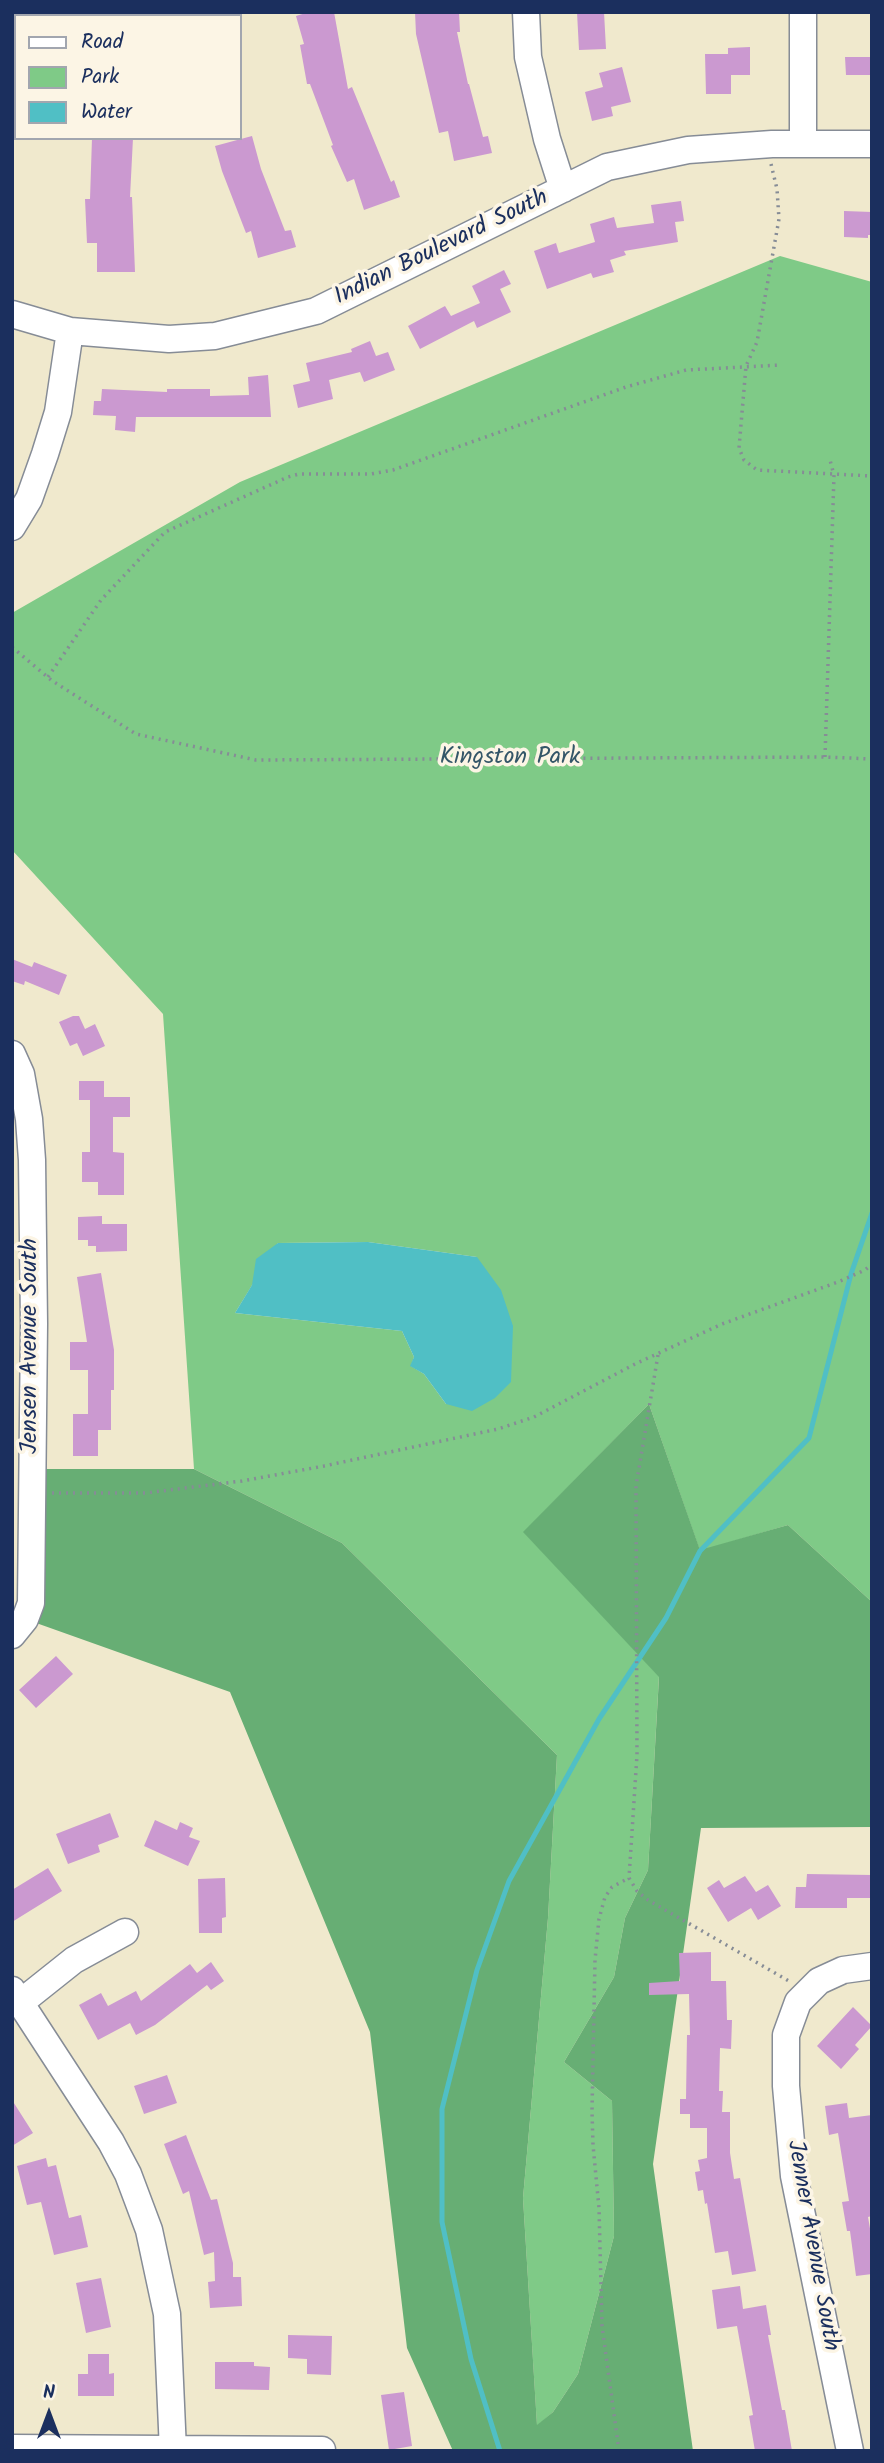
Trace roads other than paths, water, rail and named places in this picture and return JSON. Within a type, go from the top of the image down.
[{"type":"street","points":[[526,12],[528,57],[547,139],[563,189]]},
{"type":"street","points":[[803,12],[803,144]]},
{"type":"street","name":"Indian Boulevard South","points":[[12,314],[70,331],[169,339],[215,336],[316,311],[607,167],[688,150],[768,144],[872,144]]},
{"type":"street","points":[[12,527],[29,499],[46,454],[58,412],[70,331]]},
{"type":"street","name":"Jensen Avenue South","points":[[12,1054],[21,1074],[29,1119],[32,1160],[31,1603],[25,1619],[12,1635]]},
{"type":"street","points":[[125,1932],[16,1996],[111,2142],[128,2174],[149,2230],[167,2314],[173,2450]]},
{"type":"street","name":"Jenner Avenue South","points":[[849,2451],[794,2176],[786,2086],[786,2035],[797,2002],[819,1980],[843,1970],[872,1966]]},
{"type":"street","points":[[12,2448],[322,2450]]},
{"type":"water","points":[[368,1242],[477,1257],[501,1290],[513,1326],[511,1382],[495,1398],[472,1411],[446,1404],[424,1374],[410,1366],[414,1357],[402,1331],[235,1313],[252,1285],[256,1259],[278,1243]]},
{"type":"waterway","points":[[500,2451],[471,2359],[442,2222],[442,2109],[477,1970],[509,1881],[599,1719],[666,1618],[700,1551],[809,1438],[851,1274],[872,1213]]},
{"type":"park label","name":"Kingston Park","points":[[510,759]]}]
